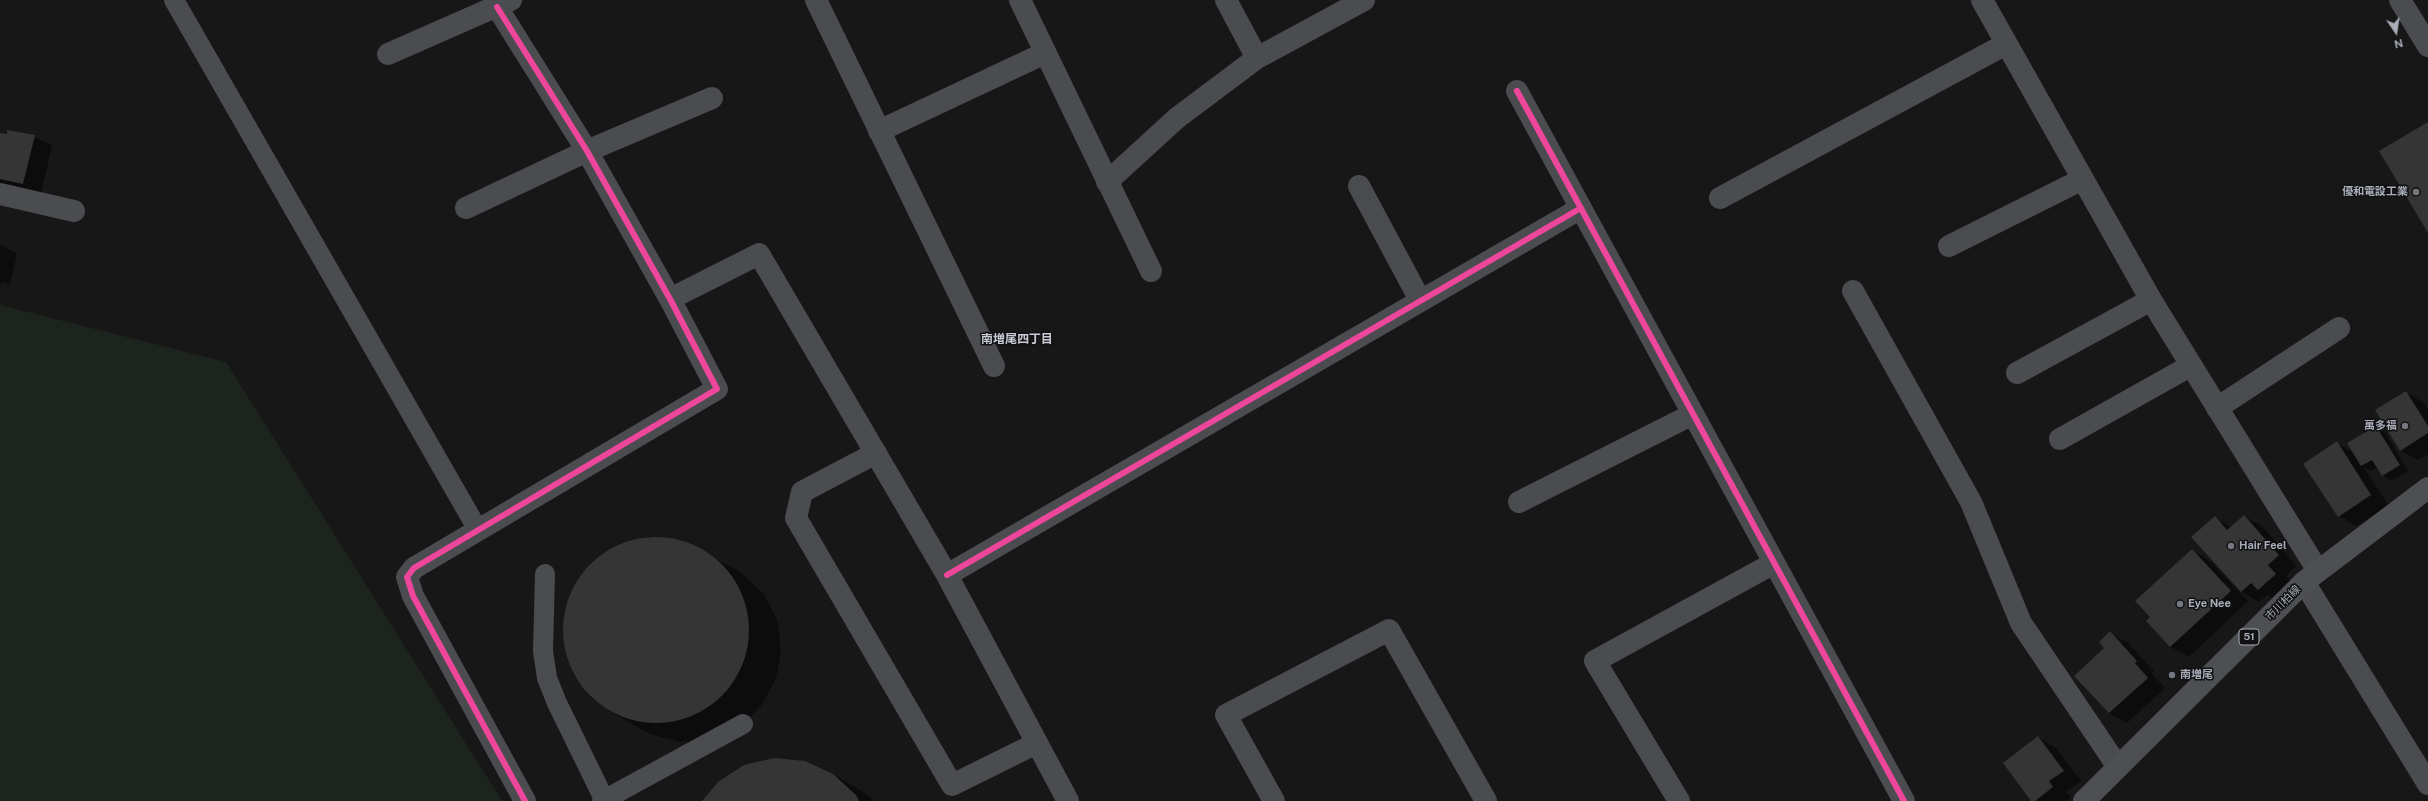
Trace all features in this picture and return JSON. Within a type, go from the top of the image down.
[{"type":"main road","name":"市川柏線","points":[[2084,801],[2311,577],[2428,488]]},
{"type":"street","points":[[816,0],[994,366]]},
{"type":"street","points":[[1020,0],[1151,271]]},
{"type":"street","points":[[1226,0],[1257,58]]},
{"type":"street","points":[[1107,182],[1177,118],[1257,58],[1364,0]]},
{"type":"street","points":[[1982,0],[2151,300],[2217,408],[2428,784]]},
{"type":"street","points":[[2400,0],[2428,46]]},
{"type":"street","points":[[388,54],[504,3],[670,299],[717,389],[414,568],[407,578],[413,596],[525,801]]},
{"type":"street","points":[[1720,198],[2006,44]]},
{"type":"street","points":[[879,131],[1045,53]]},
{"type":"street","points":[[1517,91],[1904,801]]},
{"type":"street","points":[[466,208],[587,151],[712,98]]},
{"type":"street","points":[[1949,246],[2083,179]]},
{"type":"street","points":[[1359,186],[1420,300]]},
{"type":"street","points":[[0,194],[74,211]]},
{"type":"street","points":[[947,575],[1581,208]]},
{"type":"street","points":[[670,299],[759,254],[947,575],[1068,801]]},
{"type":"street","points":[[1853,291],[1971,502],[2020,624],[2118,767]]},
{"type":"street","points":[[2017,373],[2151,300]]},
{"type":"street","points":[[2217,408],[2339,328]]},
{"type":"street","points":[[2060,439],[2190,366]]},
{"type":"street","points":[[1519,502],[1693,414]]},
{"type":"street","points":[[876,453],[802,492],[796,518],[952,786],[1037,743]]},
{"type":"street","points":[[1679,801],[1595,661],[1774,563]]},
{"type":"street","points":[[1274,801],[1226,715],[1389,630],[1486,801]]},
{"type":"lane","points":[[174,0],[478,530]]},
{"type":"lane","points":[[545,574],[543,651],[547,678],[557,703],[604,801],[743,724]]},
{"type":"shaded area","points":[[0,305],[226,362],[502,801],[0,801]]},
{"type":"building","name":"優和電設工業","points":[[2428,122],[2428,233],[2379,151]]},
{"type":"building","points":[[7,130],[35,135],[23,184],[0,179],[0,133],[7,134]]},
{"type":"building","points":[[2406,391],[2428,426],[2428,433],[2400,451],[2375,410]]},
{"type":"building","points":[[2376,426],[2400,465],[2382,476],[2372,460],[2361,466],[2347,443]]},
{"type":"building","points":[[2337,441],[2371,495],[2338,517],[2303,464]]},
{"type":"building","points":[[2244,515],[2279,555],[2268,565],[2276,574],[2258,590],[2251,583],[2241,592],[2191,537],[2215,516],[2227,530]]},
{"type":"building","points":[[665,537],[674,538],[692,544],[708,552],[722,564],[734,578],[742,594],[748,612],[748,648],[742,666],[734,682],[722,696],[708,708],[692,716],[674,722],[647,723],[638,722],[620,716],[604,708],[590,696],[578,682],[570,666],[564,648],[563,621],[564,612],[570,594],[578,578],[590,564],[604,552],[620,544],[638,538]]},
{"type":"building","points":[[2192,549],[2231,591],[2170,647],[2146,621],[2150,617],[2135,601]]},
{"type":"building","points":[[2110,631],[2137,661],[2135,663],[2148,678],[2109,713],[2074,676],[2104,648],[2099,642]]},
{"type":"building","points":[[2038,736],[2064,771],[2049,781],[2053,787],[2035,801],[2031,801],[2003,763]]},
{"type":"building","points":[[774,758],[805,761],[833,774],[856,795],[859,801],[702,801],[718,782],[744,765]]},
{"type":"cycle path","points":[[497,7],[587,151],[670,299],[717,389],[414,568],[407,577],[413,596],[525,801]]},
{"type":"cycle path","points":[[1517,91],[1904,801]]},
{"type":"cycle path","points":[[947,575],[1581,208]]},
{"type":"place","name":"優和電設工業","points":[[2416,192]]},
{"type":"place","name":"萬多福","points":[[2405,426]]},
{"type":"place","name":"Hair Feel","points":[[2231,546]]},
{"type":"place","name":"Eye Nee","points":[[2180,604]]},
{"type":"place","name":"南増尾","points":[[2172,675]]},
{"type":"district","name":"南増尾四丁目","points":[[1017,339]]}]
